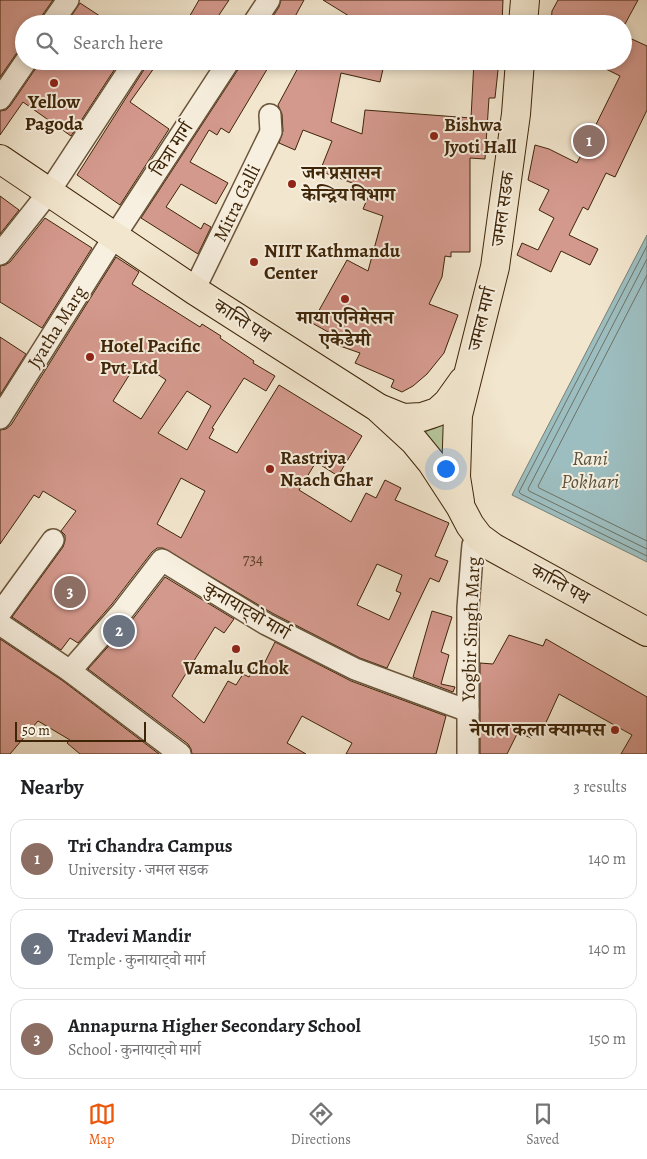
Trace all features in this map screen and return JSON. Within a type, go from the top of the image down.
[{"type":"main road","points":[[524,15],[525,0]]},
{"type":"main road","name":"जमल सडक","points":[[495,267],[516,114],[519,70]]},
{"type":"main road","name":"कान्ति पथ","points":[[0,159],[194,290],[377,407],[414,441],[432,463],[470,525],[479,536],[494,548],[647,632]]},
{"type":"main road","name":"जमल मार्ग","points":[[469,371],[495,267]]},
{"type":"main road","points":[[377,407],[403,418],[422,417],[436,412],[448,402],[469,371]]},
{"type":"main road","name":"कान्ति पथ","points":[[460,506],[456,477],[458,415],[469,371]]},
{"type":"street","points":[[57,15],[68,0]]},
{"type":"street","points":[[259,15],[269,0]]},
{"type":"street","points":[[0,99],[20,70]]},
{"type":"street","points":[[0,254],[49,192],[129,70]]},
{"type":"street","name":"चित्रा मार्ग","points":[[114,237],[223,70]]},
{"type":"street","name":"Mitra Galli","points":[[194,290],[271,132],[270,115]]},
{"type":"street","name":"Jyatha Marg","points":[[0,418],[114,237]]},
{"type":"street","name":"Yogbir Singh Marg","points":[[468,754],[468,608],[472,556],[474,545],[479,536]]},
{"type":"street","points":[[0,613],[52,540]]},
{"type":"street","name":"कुनायाट्वो मार्ग","points":[[70,672],[122,612],[162,560],[266,624],[354,669],[468,711]]},
{"type":"street","points":[[0,624],[70,672],[180,754]]},
{"type":"green space","points":[[449,419],[444,458],[418,434],[436,428]]},
{"type":"water","name":"Rani Pokhari","points":[[647,235],[647,562],[512,495]]},
{"type":"building","points":[[0,0],[53,0],[42,15],[15,15],[15,55],[0,77]]},
{"type":"building","points":[[199,0],[229,0],[219,15],[190,15]]},
{"type":"building","points":[[281,0],[304,0],[296,15],[274,15]]},
{"type":"building","points":[[323,0],[503,0],[502,15],[347,15]]},
{"type":"building","points":[[558,0],[638,0],[630,15],[552,15]]},
{"type":"building","points":[[80,3],[98,15],[72,15]]},
{"type":"building","points":[[632,39],[647,46],[647,110],[615,177],[606,173],[588,210],[583,207],[569,235],[598,249],[590,265],[561,251],[551,272],[517,255],[522,243],[538,250],[554,218],[539,210],[549,190],[528,180],[535,145],[549,149],[577,163],[620,76],[608,70],[632,70]]},
{"type":"building","points":[[35,70],[114,70],[71,136],[23,102],[0,135],[0,111],[6,110]]},
{"type":"building","points":[[144,70],[153,70],[130,102],[169,129],[120,205],[77,175]]},
{"type":"building","points":[[238,70],[267,70],[229,133],[221,128],[217,135],[209,130],[190,162],[228,183],[216,204],[181,184],[166,207],[201,229],[204,223],[211,227],[198,254],[141,218]]},
{"type":"building","points":[[297,70],[383,70],[380,82],[341,73],[331,122],[362,134],[365,110],[471,118],[474,70],[498,70],[495,98],[489,98],[485,159],[470,158],[470,252],[451,252],[451,257],[445,256],[442,277],[429,304],[458,315],[444,353],[427,374],[413,386],[402,392],[391,387],[394,380],[355,363],[360,353],[337,345],[339,338],[312,323],[347,260],[368,271],[383,216],[363,209],[371,190],[320,171],[332,141],[303,130],[295,150],[279,143],[283,131],[282,114],[278,105]]},
{"type":"building","points":[[0,196],[19,210],[0,234]]},
{"type":"building","points":[[45,218],[92,248],[42,328],[0,302],[0,266],[10,262]]},
{"type":"building","points":[[116,257],[139,272],[132,284],[200,327],[202,324],[221,336],[220,338],[254,361],[253,363],[275,376],[266,391],[244,378],[212,428],[214,429],[209,438],[237,453],[279,385],[362,436],[338,476],[316,462],[299,490],[351,522],[366,493],[376,498],[385,480],[401,488],[395,500],[449,523],[435,556],[448,561],[439,582],[430,578],[387,668],[360,658],[272,613],[163,548],[157,548],[152,552],[112,604],[78,643],[70,638],[61,650],[12,617],[63,547],[65,535],[61,531],[76,511],[43,491],[39,498],[34,495],[0,544],[0,430],[6,429],[11,425]],"holes":[[[138,361],[166,380],[141,419],[113,401]],[[187,391],[211,406],[187,450],[158,433]],[[181,478],[205,491],[181,538],[157,524]],[[377,564],[402,575],[396,591],[401,593],[389,620],[357,605]]]},
{"type":"building","points":[[0,337],[26,354],[0,395]]},
{"type":"building","points":[[165,577],[234,619],[224,633],[215,627],[172,696],[204,723],[228,681],[236,685],[243,674],[249,677],[258,661],[264,664],[275,642],[351,681],[446,716],[436,754],[346,754],[352,743],[302,716],[287,743],[306,754],[192,754],[188,744],[88,669],[132,620]]},
{"type":"building","points":[[432,611],[452,617],[441,652],[449,655],[441,684],[455,687],[453,692],[413,677]]},
{"type":"building","points":[[509,635],[543,646],[546,639],[647,697],[647,754],[621,754],[632,735],[559,694],[543,729],[537,726],[531,738],[518,732],[507,754],[480,754],[480,663],[493,664]]},
{"type":"building","points":[[0,639],[63,681],[159,754],[80,754],[67,743],[70,740],[38,721],[10,754],[0,754]]},
{"type":"place","name":"Yellow Pagoda","points":[[54,83]]},
{"type":"place","name":"Bishwa Jyoti Hall","points":[[434,136]]},
{"type":"place","name":"Tri Chandra Campus","points":[[589,141]]},
{"type":"place","name":"जन प्रसासन केन्द्रिय विभाग","points":[[292,184]]},
{"type":"place","name":"NIIT Kathmandu Center","points":[[254,262]]},
{"type":"place","name":"माया एनिमेसन एकेडेमी","points":[[345,299]]},
{"type":"place","name":"Hotel Pacific Pvt.Ltd","points":[[90,357]]},
{"type":"place","name":"Rastriya Naach Ghar","points":[[270,469]]},
{"type":"place","name":"Annapurna Higher Secondary School","points":[[70,592]]},
{"type":"place","name":"Tradevi Mandir","points":[[119,631]]},
{"type":"place","name":"Vamalu Chok","points":[[236,649]]},
{"type":"place","name":"नेपाल कला क्याम्पस","points":[[615,730]]}]
